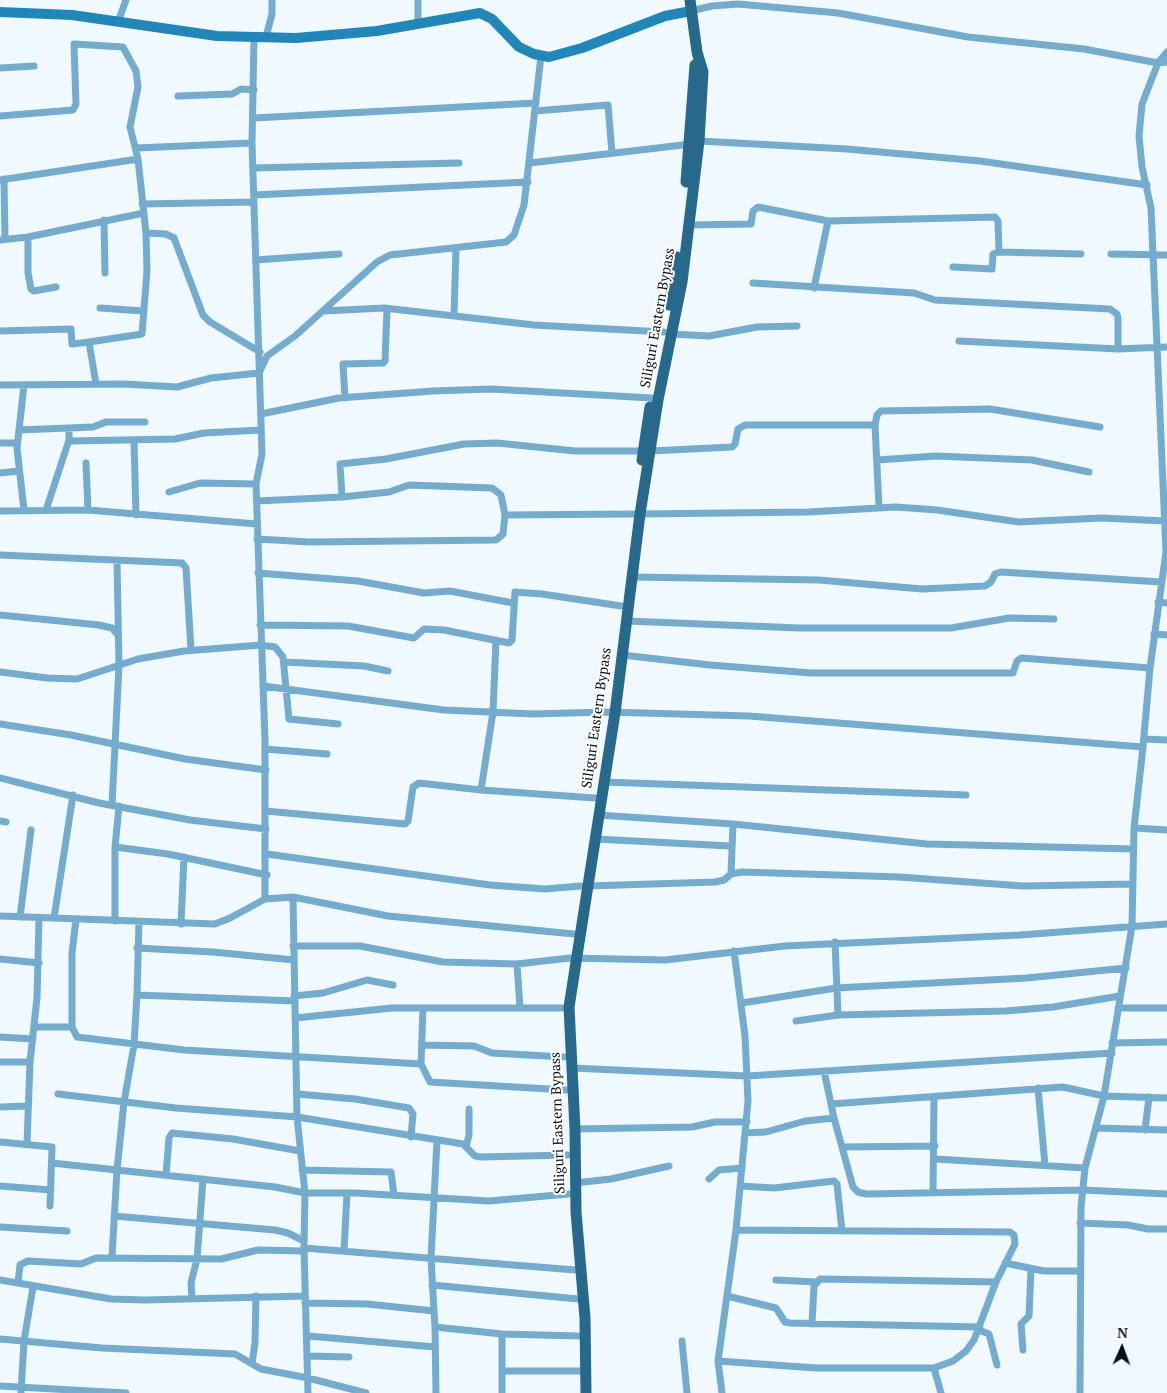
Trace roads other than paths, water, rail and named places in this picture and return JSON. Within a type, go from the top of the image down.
[{"type":"main road","name":"Siliguri Eastern Bypass","points":[[647,451],[652,398],[682,282],[689,225],[695,142],[697,52],[691,6]]},
{"type":"main road","name":"Siliguri Eastern Bypass","points":[[579,1393],[578,1299],[569,1194],[562,1008],[573,958],[574,934],[595,839],[604,782],[621,606],[668,333],[695,142]]},
{"type":"main road","name":"Siliguri Eastern Bypass","points":[[586,1393],[584,1292],[575,1183],[575,1129],[568,1007],[594,798],[627,622],[637,514]]},
{"type":"street","points":[[118,22],[126,0]]},
{"type":"street","points":[[266,37],[272,14],[272,0]]},
{"type":"street","points":[[418,0],[418,24]]},
{"type":"street","points":[[0,12],[72,15],[217,36],[296,38],[377,31],[461,15],[480,14],[492,19],[519,47],[541,56],[558,56],[691,6],[738,4],[838,13],[968,37],[1084,49],[1158,63],[1167,62]]},
{"type":"street","points":[[254,37],[254,118],[252,143],[262,454],[256,484],[266,749],[267,875],[265,899]]},
{"type":"street","points":[[0,116],[73,110],[76,104],[74,44],[121,45],[126,50],[137,78],[138,97],[130,127],[138,158],[146,233],[147,271],[141,335],[72,344],[71,330],[69,328],[0,331]]},
{"type":"street","points":[[1080,1393],[1080,1223],[1085,1168],[1104,1096],[1132,926],[1134,828],[1154,634],[1161,582],[1166,563],[1165,486],[1153,256],[1147,185],[1142,167],[1139,136],[1142,104],[1158,63],[1167,52]]},
{"type":"street","points":[[259,373],[267,356],[324,311],[377,262],[390,255],[494,245],[506,242],[514,235],[524,205],[528,182],[541,56]]},
{"type":"street","points":[[0,68],[34,66]]},
{"type":"street","points":[[178,96],[232,94],[241,89],[254,90]]},
{"type":"street","points":[[254,118],[608,105],[612,153]]},
{"type":"street","points":[[530,163],[695,142],[847,149],[970,160],[1147,185]]},
{"type":"street","points":[[136,148],[252,143]]},
{"type":"street","points":[[138,158],[2,180],[2,240],[28,237],[144,212]]},
{"type":"street","points":[[253,168],[459,163]]},
{"type":"street","points":[[142,204],[528,182]]},
{"type":"street","points":[[689,225],[751,224],[753,211],[758,207],[828,221],[995,217],[998,221],[999,252]]},
{"type":"street","points":[[104,220],[104,274]]},
{"type":"street","points":[[814,288],[828,221]]},
{"type":"street","points":[[146,233],[166,234],[174,238],[204,315],[210,322],[260,352]]},
{"type":"street","points":[[28,237],[28,273],[31,289],[34,291],[56,287]]},
{"type":"street","points":[[454,316],[456,248]]},
{"type":"street","points":[[954,267],[992,268],[992,254],[999,252],[1081,254]]},
{"type":"street","points":[[256,260],[339,254]]},
{"type":"street","points":[[1111,254],[1167,255]]},
{"type":"street","points":[[753,283],[914,293],[930,300],[1110,308],[1117,314],[1118,318],[1118,349]]},
{"type":"street","points":[[100,308],[143,311]]},
{"type":"street","points":[[324,311],[388,309],[534,326],[709,336],[757,326],[797,326]]},
{"type":"street","points":[[346,398],[343,364],[383,363],[385,361],[388,309]]},
{"type":"street","points":[[959,341],[1118,349],[1167,347]]},
{"type":"street","points":[[89,342],[96,384]]},
{"type":"street","points":[[0,385],[96,384],[176,387],[211,378],[259,373]]},
{"type":"street","points":[[24,385],[17,444],[24,510]]},
{"type":"street","points":[[261,414],[346,398],[491,389],[652,398]]},
{"type":"street","points":[[879,507],[875,426],[876,415],[881,410],[963,409],[1012,412],[1100,427]]},
{"type":"street","points":[[19,430],[93,427],[106,422],[145,422]]},
{"type":"street","points":[[342,496],[340,464],[386,460],[464,444],[497,443],[568,451],[647,451],[732,447],[736,444],[738,429],[744,425],[875,426]]},
{"type":"street","points":[[46,510],[68,440],[69,428]]},
{"type":"street","points":[[68,440],[175,439],[204,433],[261,430]]},
{"type":"street","points":[[134,440],[136,515]]},
{"type":"street","points":[[0,443],[17,444]]},
{"type":"street","points":[[877,460],[936,456],[1032,460],[1089,472]]},
{"type":"street","points":[[86,463],[88,510]]},
{"type":"street","points":[[0,473],[19,471]]},
{"type":"street","points":[[168,492],[200,483],[256,484]]},
{"type":"street","points":[[257,501],[389,492],[409,485],[492,488],[501,495],[505,515],[503,534],[496,540],[309,542],[257,539]]},
{"type":"street","points":[[505,515],[809,512],[879,507],[937,510],[1019,522],[1101,518],[1165,521]]},
{"type":"street","points":[[0,511],[88,510],[257,524]]},
{"type":"street","points":[[0,555],[179,562],[185,565],[191,650]]},
{"type":"street","points":[[115,921],[115,744],[119,665],[118,561]]},
{"type":"street","points":[[632,577],[819,580],[931,589],[985,586],[992,582],[995,574],[1001,572],[1161,582]]},
{"type":"street","points":[[258,573],[358,581],[424,593],[450,591],[513,603]]},
{"type":"street","points":[[260,624],[348,626],[414,638],[427,629],[455,631],[512,642],[513,594],[518,592],[621,606]]},
{"type":"street","points":[[1158,602],[1167,603]]},
{"type":"street","points":[[0,615],[98,625],[112,628],[118,635]]},
{"type":"street","points":[[627,622],[800,628],[951,628],[1009,618],[1054,619]]},
{"type":"street","points":[[1154,634],[1167,635]]},
{"type":"street","points":[[481,790],[493,712],[496,640]]},
{"type":"street","points":[[0,672],[47,678],[77,679],[138,659],[191,650],[261,644],[275,647],[284,662],[289,719],[338,724]]},
{"type":"street","points":[[622,655],[710,665],[821,673],[1013,673],[1017,661],[1021,658],[1150,668]]},
{"type":"street","points":[[284,662],[364,666],[388,671]]},
{"type":"street","points":[[263,686],[444,710],[748,716],[1144,743],[1167,740]]},
{"type":"street","points":[[0,724],[184,758],[266,770]]},
{"type":"street","points":[[266,749],[327,754]]},
{"type":"street","points":[[0,778],[115,806],[190,820],[266,829]]},
{"type":"street","points":[[604,782],[966,795]]},
{"type":"street","points":[[266,811],[405,824],[408,821],[413,787],[416,783],[481,790],[594,798]]},
{"type":"street","points":[[54,918],[73,795]]},
{"type":"street","points":[[598,815],[732,824],[927,844],[1133,849]]},
{"type":"street","points":[[731,874],[730,846],[732,824]]},
{"type":"street","points":[[1134,828],[1167,830]]},
{"type":"street","points":[[20,917],[31,830]]},
{"type":"street","points":[[595,839],[730,846]]},
{"type":"street","points":[[115,847],[184,858],[267,875]]},
{"type":"street","points":[[266,854],[490,885],[545,889],[715,882],[724,880],[731,874],[898,877],[1022,886],[1133,884]]},
{"type":"street","points":[[180,924],[184,858]]},
{"type":"street","points":[[0,916],[215,924],[265,899],[293,897],[388,916],[574,934]]},
{"type":"street","points":[[293,897],[294,999],[297,1056],[296,1118],[305,1193],[304,1247],[308,1336],[308,1393]]},
{"type":"street","points":[[27,1144],[30,1062],[39,963],[39,918]]},
{"type":"street","points":[[76,919],[72,953],[72,1027],[77,1037],[134,1045],[231,1054],[421,1064]]},
{"type":"street","points":[[112,1257],[117,1170],[124,1102],[134,1045],[138,995],[137,948],[139,922]]},
{"type":"street","points":[[293,946],[360,946],[443,962],[517,964],[573,958],[665,960],[734,951],[835,942],[1000,936],[1167,924]]},
{"type":"street","points":[[835,942],[838,1015]]},
{"type":"street","points":[[137,948],[213,952],[294,960]]},
{"type":"street","points":[[722,1393],[718,1361],[736,1230],[746,1133],[747,1076],[742,1003],[734,951]]},
{"type":"street","points":[[0,959],[39,963]]},
{"type":"street","points":[[517,964],[520,1008]]},
{"type":"street","points":[[742,1003],[836,988],[1027,978],[1126,968]]},
{"type":"street","points":[[138,995],[294,999],[367,980],[393,985]]},
{"type":"street","points":[[796,1021],[838,1015],[1006,1011],[1053,1007],[1120,996]]},
{"type":"street","points":[[424,1008],[421,1064],[425,1070],[427,1080],[434,1084],[566,1090]]},
{"type":"street","points":[[295,1018],[384,1009],[562,1008]]},
{"type":"street","points":[[1118,1008],[1167,1008]]},
{"type":"street","points":[[34,1027],[72,1027]]},
{"type":"street","points":[[0,1037],[33,1039]]},
{"type":"street","points":[[1112,1043],[1167,1042]]},
{"type":"street","points":[[422,1045],[474,1046],[492,1053],[564,1057]]},
{"type":"street","points":[[572,1068],[747,1076],[1112,1053]]},
{"type":"street","points":[[0,1062],[30,1062]]},
{"type":"street","points":[[824,1071],[842,1147],[853,1186],[858,1192],[866,1194],[1083,1190],[1167,1194]]},
{"type":"street","points":[[831,1104],[1063,1087],[1104,1096],[1167,1098]]},
{"type":"street","points":[[1038,1088],[1045,1165]]},
{"type":"street","points":[[58,1094],[296,1118],[457,1143],[466,1147],[475,1156],[481,1157],[568,1155]]},
{"type":"street","points":[[297,1094],[409,1108],[413,1114],[411,1137]]},
{"type":"street","points":[[933,1192],[935,1146],[934,1097]]},
{"type":"street","points":[[1145,1130],[1149,1097]]},
{"type":"street","points":[[0,1107],[28,1106]]},
{"type":"street","points":[[466,1147],[470,1135],[469,1109]]},
{"type":"street","points":[[746,1133],[766,1132],[806,1121],[834,1118]]},
{"type":"street","points":[[575,1129],[692,1127],[715,1122],[746,1122]]},
{"type":"street","points":[[1096,1128],[1167,1130]]},
{"type":"street","points":[[166,1175],[169,1138],[172,1133],[232,1139],[300,1151]]},
{"type":"street","points":[[436,1393],[431,1258],[437,1141]]},
{"type":"street","points":[[0,1142],[52,1147],[50,1206]]},
{"type":"street","points":[[842,1147],[935,1146]]},
{"type":"street","points":[[934,1159],[1085,1168]]},
{"type":"street","points":[[52,1163],[275,1187],[305,1193],[394,1195],[489,1201],[569,1194]]},
{"type":"street","points":[[575,1183],[611,1179],[668,1166]]},
{"type":"street","points":[[709,1179],[718,1170],[742,1168]]},
{"type":"street","points":[[302,1170],[390,1172],[393,1176],[394,1195]]},
{"type":"street","points":[[192,1298],[192,1275],[197,1259],[203,1179]]},
{"type":"street","points":[[741,1186],[774,1188],[834,1181],[837,1184],[842,1231]]},
{"type":"street","points":[[0,1186],[51,1190]]},
{"type":"street","points":[[344,1251],[347,1193]]},
{"type":"street","points":[[114,1216],[283,1231],[304,1247]]},
{"type":"street","points":[[1080,1223],[1128,1224],[1148,1229],[1167,1229]]},
{"type":"street","points":[[0,1227],[66,1231]]},
{"type":"street","points":[[718,1361],[816,1368],[934,1368],[953,1361],[966,1351],[980,1328],[996,1282],[1015,1244],[1014,1235],[1010,1232],[736,1230]]},
{"type":"street","points":[[18,1283],[19,1269],[23,1262],[82,1264],[96,1258],[112,1257],[231,1258],[258,1250],[304,1247],[576,1270]]},
{"type":"street","points":[[1005,1263],[1031,1269],[1079,1271]]},
{"type":"street","points":[[1023,1350],[1021,1324],[1029,1316],[1031,1269]]},
{"type":"street","points":[[776,1280],[816,1282],[820,1279],[996,1282]]},
{"type":"street","points":[[0,1280],[33,1287],[111,1298],[256,1296],[434,1311]]},
{"type":"street","points":[[812,1324],[816,1282]]},
{"type":"street","points":[[432,1285],[578,1299]]},
{"type":"street","points":[[21,1389],[24,1341],[33,1287]]},
{"type":"street","points":[[252,1364],[256,1334],[256,1296]]},
{"type":"street","points":[[727,1296],[776,1308],[785,1322],[980,1328],[990,1336],[997,1365]]},
{"type":"street","points":[[435,1327],[502,1334],[579,1336]]},
{"type":"street","points":[[502,1334],[502,1393]]},
{"type":"street","points":[[308,1336],[435,1347]]},
{"type":"street","points":[[0,1339],[102,1348],[235,1354],[261,1369],[308,1378],[366,1393]]},
{"type":"street","points":[[682,1341],[686,1393]]},
{"type":"street","points":[[308,1356],[349,1357]]},
{"type":"street","points":[[934,1368],[941,1393]]},
{"type":"street","points":[[502,1371],[579,1371]]},
{"type":"street","points":[[0,1386],[73,1392],[126,1393]]}]
